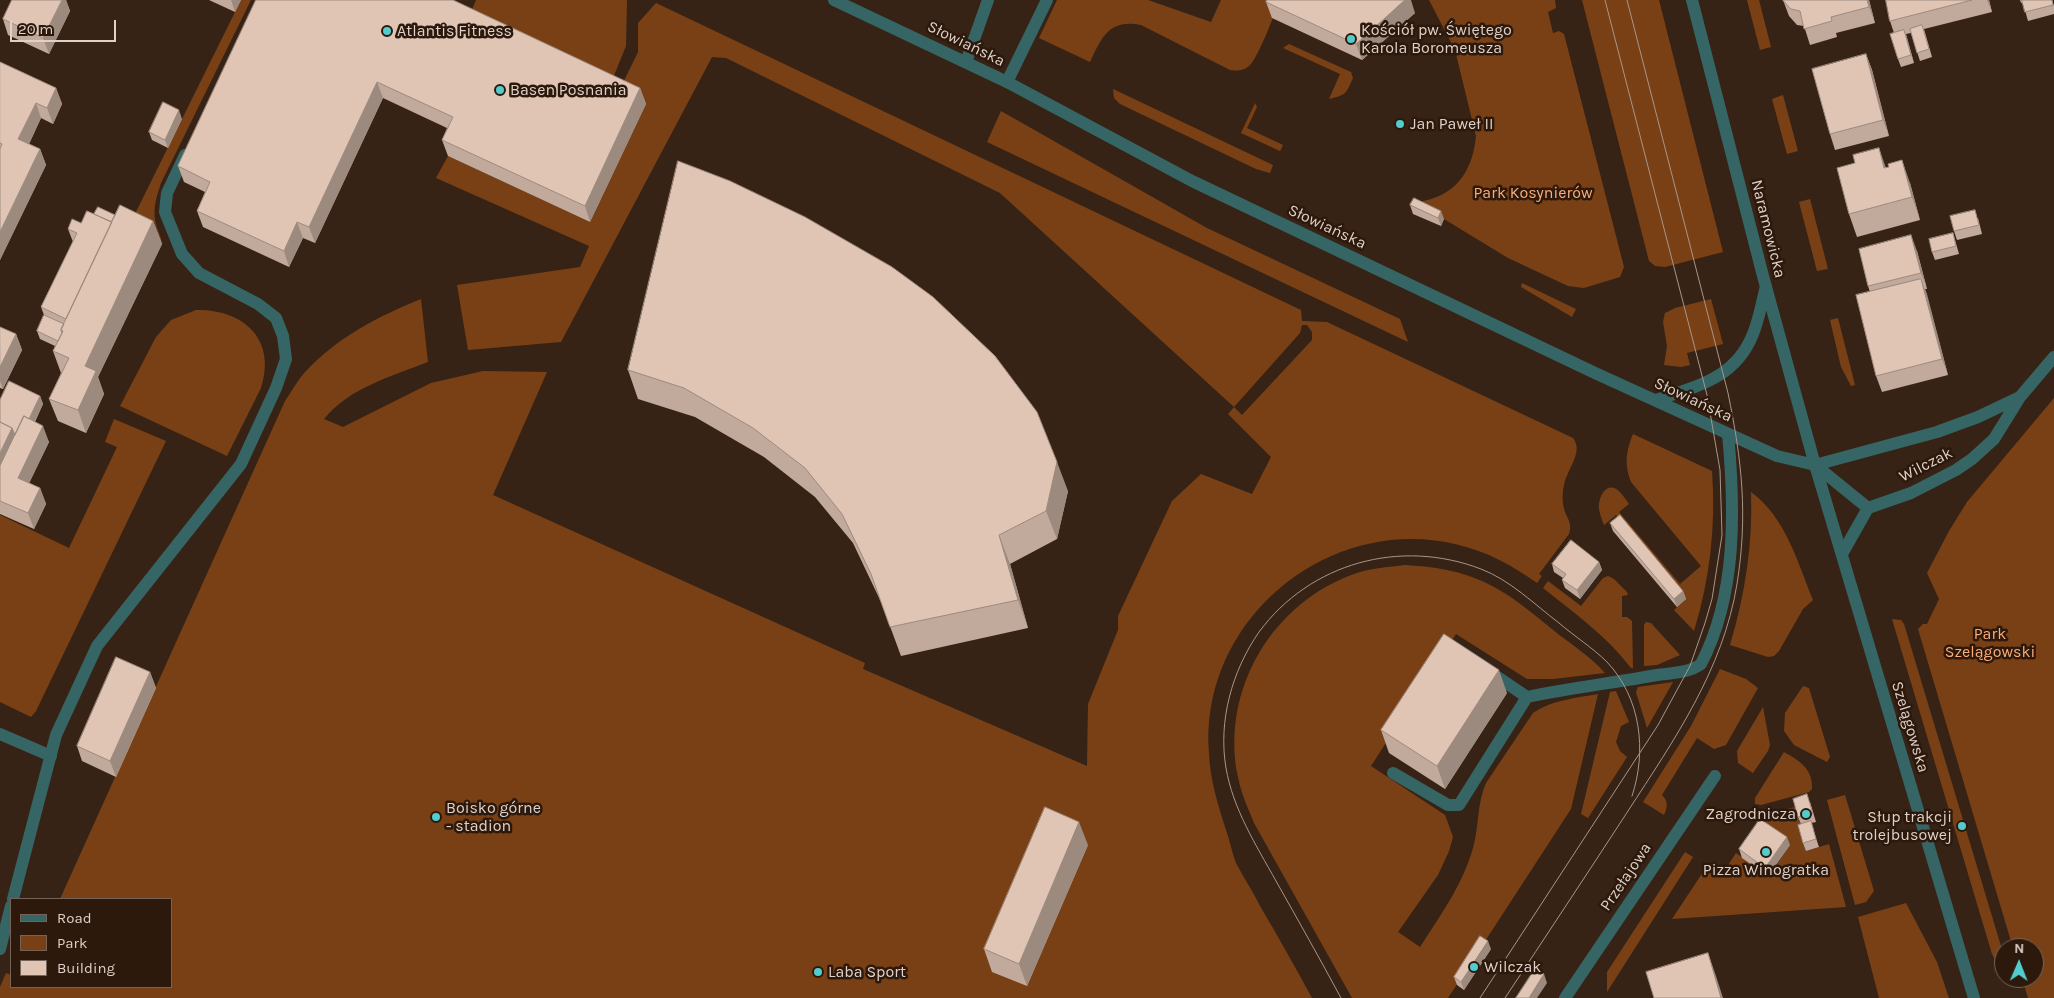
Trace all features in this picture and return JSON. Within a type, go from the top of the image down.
[{"type":"street","name":"Słowiańska","points":[[834,0],[1007,82],[1192,181],[1595,373],[1778,456],[1815,465]]},
{"type":"street","points":[[966,62],[988,0]]},
{"type":"street","points":[[1007,82],[1048,0]]},
{"type":"street","name":"Naramowicka","points":[[1692,0],[1766,286],[1815,465]]},
{"type":"street","points":[[13,898],[56,734],[97,646],[241,464],[276,388],[286,359],[284,336],[276,318],[258,304],[199,273],[182,254],[171,230],[166,212],[167,193],[193,140]]},
{"type":"street","points":[[1656,400],[1704,384],[1723,374],[1737,363],[1753,335],[1766,286]]},
{"type":"street","name":"Wilczak","points":[[1868,508],[1911,492],[1956,470],[1972,459],[1994,439],[2020,397],[2054,357]]},
{"type":"street","name":"Wilczak","points":[[1815,465],[1937,432],[1978,417],[2020,397]]},
{"type":"street","points":[[1393,773],[1448,805],[1459,805],[1527,697],[1688,670],[1701,664],[1718,619],[1730,561],[1733,505],[1728,434]]},
{"type":"street","points":[[1815,465],[1868,508],[1842,554]]},
{"type":"street","name":"Szelągowska","points":[[1815,465],[1974,998]]},
{"type":"street","points":[[1482,666],[1527,697]]},
{"type":"street","points":[[0,734],[50,756]]},
{"type":"street","name":"Przełajowa","points":[[1566,998],[1715,776]]},
{"type":"street","points":[[0,949],[10,910]]},
{"type":"green space","points":[[241,0],[251,0],[161,183],[156,201],[155,215],[162,244],[128,228]]},
{"type":"green space","points":[[476,0],[627,0],[626,46],[613,78],[471,12]]},
{"type":"green space","points":[[1057,0],[1148,0],[1211,22],[1221,0],[1280,0],[1262,45],[1253,61],[1245,69],[1230,70],[1141,25],[1130,24],[1114,27],[1108,32],[1090,62],[1039,38]]},
{"type":"green space","name":"Park Kosynierów","points":[[1429,0],[1555,0],[1556,8],[1548,12],[1553,33],[1559,31],[1564,34],[1624,267],[1620,277],[1584,288],[1568,286],[1508,258],[1444,219],[1409,203],[1437,197],[1457,184],[1470,163],[1476,136],[1455,50]]},
{"type":"green space","points":[[1582,0],[1659,0],[1723,252],[1665,267],[1655,266],[1649,261]]},
{"type":"green space","points":[[1747,0],[1759,0],[1771,47],[1760,50]]},
{"type":"green space","points":[[656,3],[1301,310],[1302,321],[1327,322],[1573,438],[1576,443],[1576,455],[1563,488],[1563,506],[1570,523],[1570,531],[1539,574],[1542,576],[1537,583],[1500,560],[1459,545],[1411,539],[1364,545],[1321,561],[1282,586],[1250,620],[1226,659],[1212,704],[1209,753],[1215,792],[1236,863],[1312,998],[0,998],[0,987],[6,973],[10,975],[10,988],[172,988],[172,898],[60,898],[285,401],[304,374],[332,347],[360,328],[421,299],[428,362],[358,391],[334,408],[324,419],[343,427],[431,383],[483,371],[547,372],[493,495],[865,663],[863,669],[1087,766],[1088,704],[1118,630],[1118,616],[1172,501],[1201,474],[1252,494],[1271,457],[1228,414],[1234,407],[1000,193],[726,58],[712,57],[561,342],[468,350],[457,285],[580,267],[589,246],[436,178],[448,156],[590,222],[646,104],[619,91],[638,52],[638,23]],"holes":[[[1302,325],[1307,325],[1312,332],[1312,340],[1242,415],[1234,407],[1300,333]]]},
{"type":"green space","points":[[1289,44],[1351,72],[1353,78],[1347,91],[1342,95],[1329,99],[1340,74],[1283,48]]},
{"type":"green space","points":[[1113,89],[1273,165],[1270,173],[1256,169],[1120,104],[1114,98]]},
{"type":"green space","points":[[1783,95],[1798,151],[1787,154],[1772,99]]},
{"type":"green space","points":[[1255,103],[1257,107],[1247,128],[1283,145],[1280,151],[1241,133]]},
{"type":"green space","points":[[1001,111],[1207,228],[1400,319],[1408,342],[987,142]]},
{"type":"green space","points":[[1810,199],[1828,269],[1817,271],[1799,202]]},
{"type":"green space","points":[[1522,283],[1576,309],[1572,317],[1521,287]]},
{"type":"green space","points":[[1711,299],[1723,344],[1687,353],[1690,365],[1681,367],[1664,365],[1667,346],[1663,322],[1665,313],[1675,308]]},
{"type":"green space","points":[[196,310],[213,311],[241,321],[252,330],[260,342],[264,355],[265,371],[261,388],[227,456],[120,406],[156,337],[171,320]]},
{"type":"green space","points":[[1838,318],[1855,385],[1851,386],[1841,367],[1830,320]]},
{"type":"green space","name":"Park Szelągowski","points":[[2054,398],[2054,998],[2028,998],[2025,988],[2044,988],[2044,938],[2010,938],[1918,629],[1923,624],[1927,624],[1939,599],[1927,573],[1967,502]]},
{"type":"green space","points":[[114,419],[166,441],[36,711],[31,717],[0,702],[0,515],[69,548],[117,447],[105,442]]},
{"type":"green space","points":[[1633,434],[1712,471],[1713,512],[1708,572],[1694,631],[1674,610],[1686,599],[1616,515],[1604,525],[1600,515],[1599,505],[1601,496],[1607,489],[1614,488],[1619,491],[1629,504],[1619,512],[1680,584],[1701,566],[1631,482],[1627,469],[1627,458]]},
{"type":"green space","points":[[1751,492],[1773,514],[1782,527],[1796,556],[1813,600],[1803,609],[1779,651],[1774,656],[1768,657],[1730,645],[1747,569],[1751,531]]},
{"type":"green space","points":[[1405,565],[1452,571],[1489,584],[1522,605],[1589,657],[1605,673],[1553,679],[1527,679],[1456,634],[1371,766],[1445,815],[1453,837],[1438,875],[1398,932],[1420,947],[1443,912],[1469,861],[1486,783],[1533,713],[1556,702],[1598,694],[1571,809],[1448,998],[1352,998],[1254,823],[1247,806],[1238,777],[1234,744],[1237,712],[1246,682],[1259,653],[1278,627],[1300,604],[1327,586],[1357,573]]},
{"type":"green space","points":[[1608,576],[1614,579],[1628,595],[1622,596],[1622,617],[1627,617],[1632,621],[1633,668],[1601,635],[1543,588],[1548,581],[1581,606],[1603,578]]},
{"type":"green space","points":[[1892,619],[1901,620],[1904,624],[1999,938],[1994,938],[1994,958]]},
{"type":"green space","points":[[1646,622],[1651,623],[1680,655],[1657,665],[1644,666],[1644,625]]},
{"type":"green space","points":[[1720,669],[1746,679],[1758,688],[1726,745],[1714,749],[1697,738],[1662,795],[1667,804],[1664,815],[1643,802],[1691,726]]},
{"type":"green space","points":[[1673,682],[1647,728],[1636,692],[1638,687]]},
{"type":"green space","points":[[1803,686],[1809,688],[1830,757],[1827,762],[1794,745],[1784,731],[1785,713]]},
{"type":"green space","points":[[1616,691],[1629,722],[1621,726],[1616,742],[1620,751],[1627,757],[1588,818],[1581,814],[1610,692]]},
{"type":"green space","points":[[1763,707],[1770,745],[1753,773],[1738,763],[1737,751]]},
{"type":"green space","points":[[1784,752],[1800,762],[1808,771],[1812,782],[1812,789],[1809,792],[1761,805],[1755,804],[1755,798]]},
{"type":"green space","points":[[1845,795],[1874,891],[1866,902],[1855,905],[1827,800]]},
{"type":"green space","points":[[1795,807],[1801,825],[1812,823],[1814,829],[1806,851],[1829,844],[1846,907],[1672,919],[1707,866],[1721,876],[1736,853],[1769,876],[1790,845],[1756,822],[1763,815]]},
{"type":"green space","points":[[1685,852],[1693,857],[1607,992],[1607,972]]},
{"type":"green space","points":[[1906,903],[1937,962],[1949,998],[1879,998],[1858,917]]},
{"type":"building","points":[[12,0],[62,0],[43,38],[3,19]]},
{"type":"building","points":[[256,0],[453,0],[640,88],[585,206],[442,140],[453,117],[377,82],[309,227],[297,222],[284,251],[197,211],[210,182],[178,166]]},
{"type":"building","points":[[1267,0],[1405,0],[1356,44],[1266,2]]},
{"type":"building","points":[[1783,0],[1867,0],[1869,7],[1831,17],[1832,21],[1804,29],[1800,11],[1791,9]]},
{"type":"building","points":[[1886,0],[1972,0],[1890,21]]},
{"type":"building","points":[[2022,0],[2052,0],[2053,5],[2025,12]]},
{"type":"building","points":[[1922,25],[1929,49],[1917,53],[1910,29]]},
{"type":"building","points":[[1904,30],[1911,55],[1898,59],[1890,34]]},
{"type":"building","points":[[1866,54],[1883,120],[1830,134],[1812,69]]},
{"type":"building","points":[[0,62],[56,88],[47,108],[36,103],[18,139],[40,149],[0,232],[0,149],[2,144],[0,143]]},
{"type":"building","points":[[163,102],[179,110],[165,140],[149,132]]},
{"type":"building","points":[[1879,148],[1884,168],[1889,167],[1888,164],[1902,160],[1912,197],[1849,214],[1837,168],[1855,163],[1853,155]]},
{"type":"building","points":[[678,161],[730,181],[805,217],[892,267],[933,297],[995,356],[1037,412],[1057,462],[1046,511],[999,535],[1018,600],[890,627],[871,574],[842,514],[805,468],[753,428],[684,388],[628,370]]},
{"type":"building","points":[[1414,198],[1441,211],[1438,218],[1410,205]]},
{"type":"building","points":[[120,205],[153,221],[85,366],[96,371],[78,410],[49,399],[69,358],[53,351]]},
{"type":"building","points":[[98,207],[115,215],[111,222],[94,214]]},
{"type":"building","points":[[1975,210],[1979,225],[1954,231],[1950,216]]},
{"type":"building","points":[[87,211],[112,222],[66,319],[41,307],[77,233],[68,229],[72,219],[81,223]]},
{"type":"building","points":[[1953,233],[1956,246],[1932,252],[1929,239]]},
{"type":"building","points":[[1911,235],[1921,273],[1868,286],[1859,249]]},
{"type":"building","points":[[1921,279],[1942,359],[1876,376],[1856,295]]},
{"type":"building","points":[[44,315],[64,324],[58,341],[37,331]]},
{"type":"building","points":[[0,327],[16,334],[0,367]]},
{"type":"building","points":[[9,381],[40,396],[29,419],[24,416],[15,435],[12,428],[0,422],[0,400]]},
{"type":"building","points":[[24,416],[43,426],[18,478],[40,488],[28,513],[0,501],[0,466]]},
{"type":"building","points":[[0,422],[12,428],[0,453]]},
{"type":"building","points":[[1620,515],[1683,591],[1674,599],[1610,523]]},
{"type":"building","points":[[1571,540],[1599,562],[1577,590],[1562,580],[1566,574],[1552,564]]},
{"type":"building","points":[[1444,634],[1499,670],[1437,766],[1381,730]]},
{"type":"building","points":[[116,657],[150,672],[110,761],[77,746]]},
{"type":"building","points":[[1807,794],[1813,814],[1798,817],[1793,799]]},
{"type":"building","points":[[1045,807],[1079,822],[1019,964],[984,949]]},
{"type":"building","name":"Pizza Winogratka","points":[[1760,819],[1787,837],[1765,868],[1739,849]]},
{"type":"building","points":[[1811,821],[1816,839],[1803,843],[1798,825]]},
{"type":"building","points":[[1480,936],[1488,941],[1461,982],[1454,977]]},
{"type":"building","points":[[1708,953],[1721,998],[1654,998],[1646,972]]},
{"type":"building","points":[[1535,969],[1544,974],[1529,998],[1516,998]]},
{"type":"tram line","points":[[1480,998],[1658,725],[1690,666],[1712,599],[1722,535],[1720,470],[1707,395],[1605,0]]},
{"type":"tram line","points":[[1505,998],[1645,784],[1695,703],[1721,646],[1737,584],[1742,535],[1742,488],[1737,442],[1728,393],[1627,0]]},
{"type":"tram line","points":[[1341,998],[1246,826],[1229,783],[1224,750],[1224,732],[1229,697],[1241,663],[1259,632],[1280,608],[1304,589],[1330,574],[1359,563],[1389,557],[1419,556],[1450,560],[1481,569],[1502,579],[1596,652],[1618,676],[1634,708],[1640,743],[1637,779],[1632,796]]},
{"type":"place","name":"Atlantis Fitness","points":[[387,31]]},
{"type":"place","name":"Kościół pw. Świętego Karola Boromeusza","points":[[1351,39]]},
{"type":"place","name":"Basen Posnania","points":[[500,90]]},
{"type":"place","name":"Jan Paweł II","points":[[1400,124]]},
{"type":"place","name":"Zagrodnicza","points":[[1806,814]]},
{"type":"place","name":"Boisko górne - stadion","points":[[436,817]]},
{"type":"place","name":"Słup trakcji trolejbusowej","points":[[1962,826]]},
{"type":"place","name":"Pizza Winogratka","points":[[1766,852]]},
{"type":"place","name":"Wilczak","points":[[1474,967]]},
{"type":"place","name":"Laba Sport","points":[[818,972]]}]
